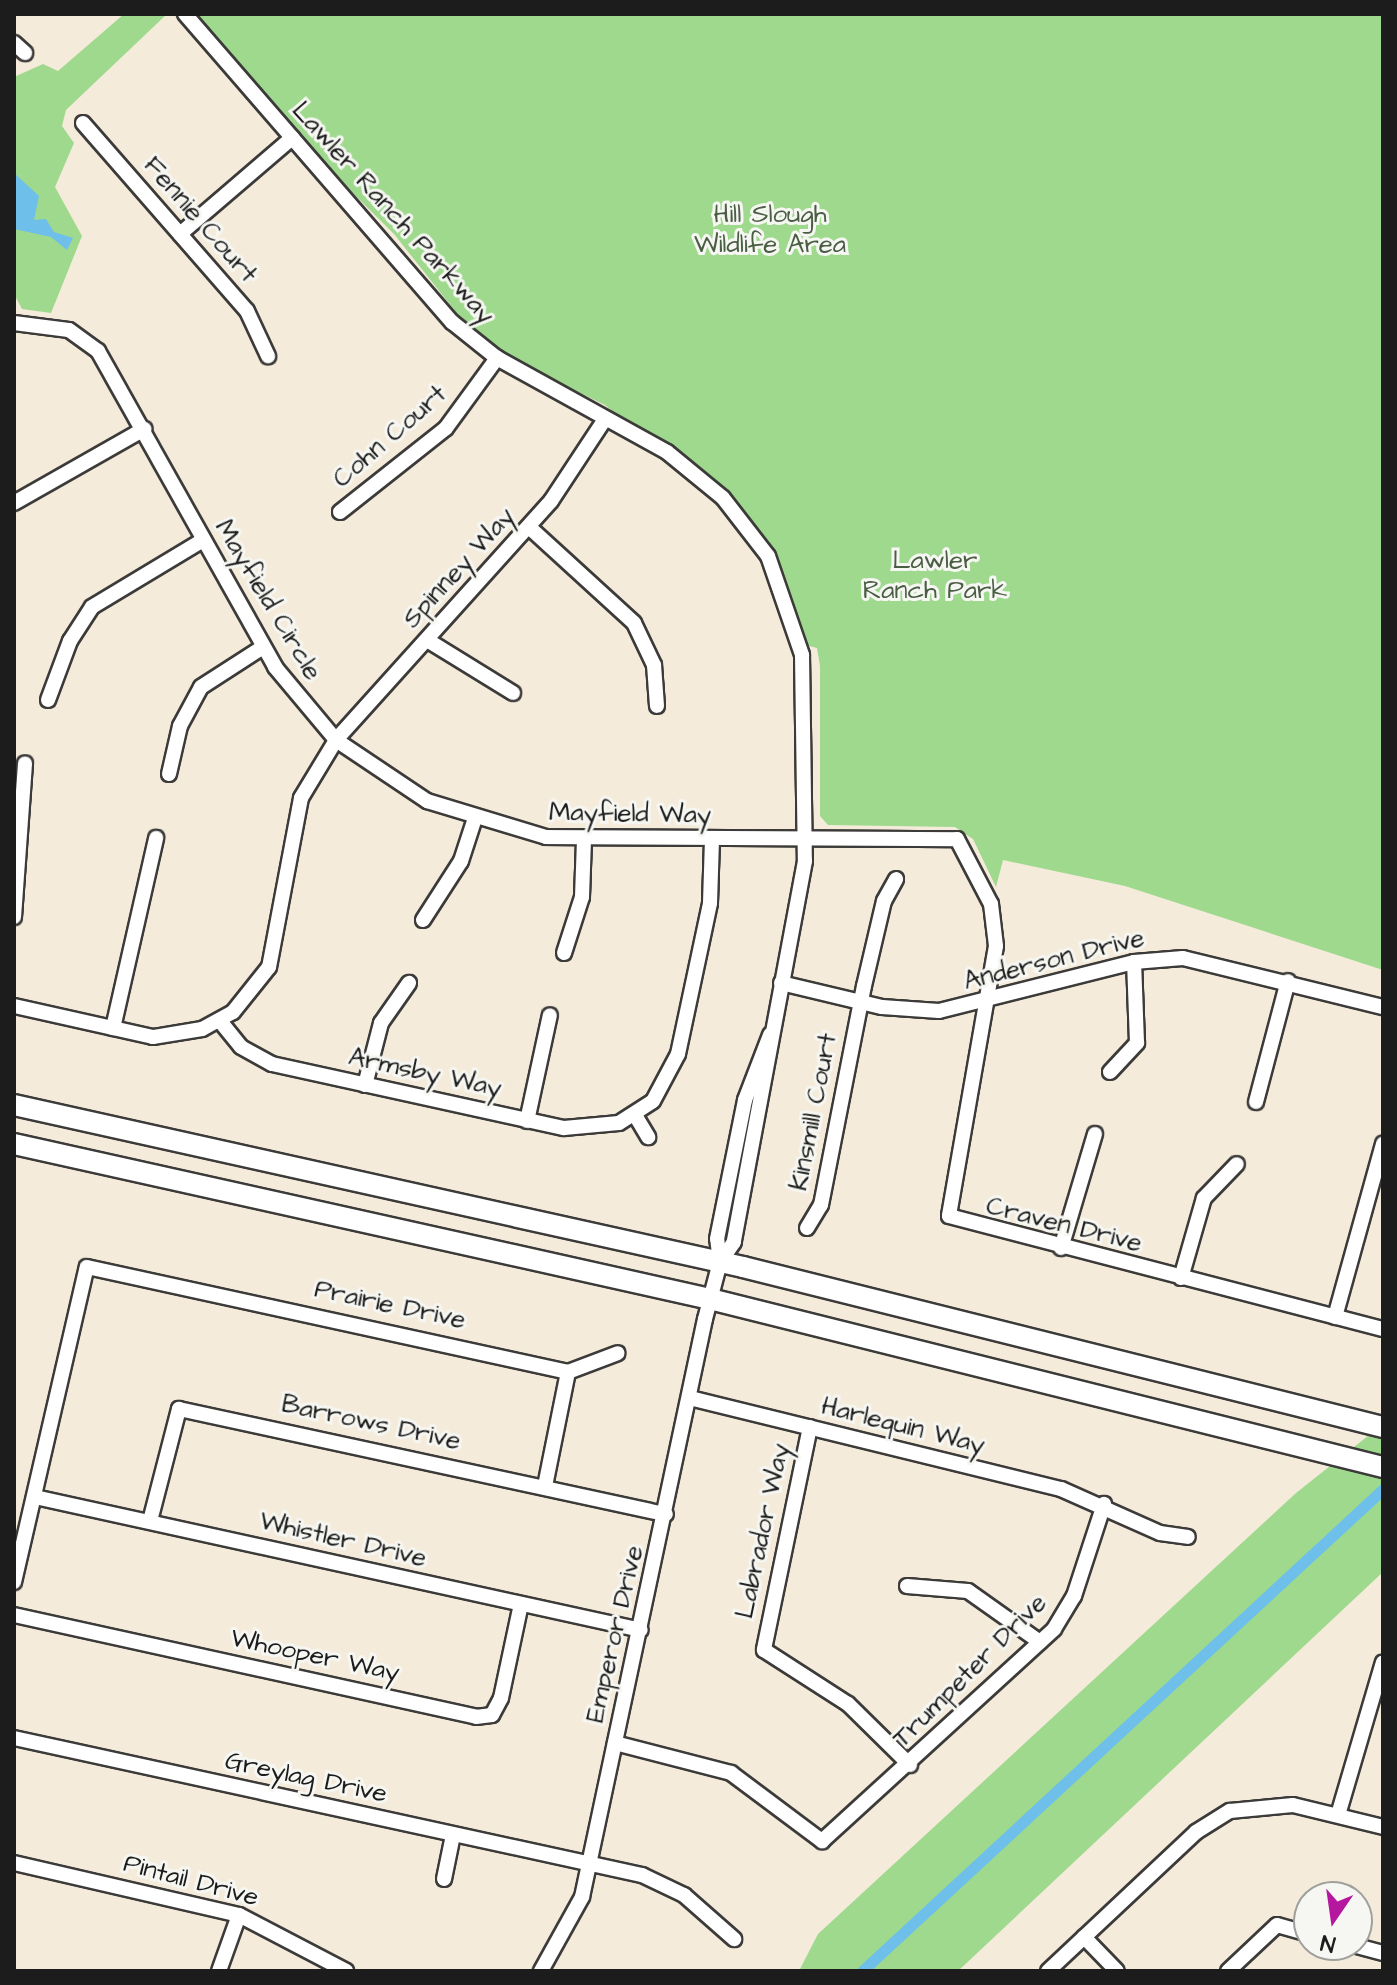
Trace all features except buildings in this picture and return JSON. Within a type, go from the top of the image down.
[{"type":"highway","points":[[14,1105],[720,1262],[1383,1427]]},
{"type":"highway","points":[[20,1147],[710,1299],[1377,1465]]},
{"type":"street","name":"Lawler Ranch Parkway","points":[[185,14],[452,322],[497,358],[667,452],[723,498],[783,589],[805,690],[805,840],[770,1034],[745,1100],[717,1239],[720,1262],[710,1299]]},
{"type":"street","name":"Fennie Court","points":[[83,123],[260,328],[268,356]]},
{"type":"street","points":[[180,234],[292,138]]},
{"type":"street","name":"Mayfield Circle","points":[[14,323],[50,323],[84,338],[111,368],[263,647],[336,740]]},
{"type":"street","name":"Cohn Court","points":[[340,512],[446,428],[497,358]]},
{"type":"street","name":"Spinney Way","points":[[336,740],[529,527],[605,419]]},
{"type":"street","points":[[14,503],[144,429]]},
{"type":"street","points":[[529,527],[634,623],[654,665],[657,706]]},
{"type":"street","points":[[48,700],[70,641],[92,607],[203,540]]},
{"type":"street","points":[[427,640],[513,693]]},
{"type":"street","points":[[169,774],[180,726],[201,687],[263,647]]},
{"type":"street","points":[[14,1006],[169,1037],[220,1021],[269,967],[301,798],[336,740]]},
{"type":"street","name":"Mayfield Way","points":[[336,740],[404,790],[474,821],[584,841],[957,839],[996,924],[986,1001]]},
{"type":"street","points":[[14,917],[25,763]]},
{"type":"street","points":[[423,920],[461,861],[474,821]]},
{"type":"street","points":[[113,1028],[156,838]]},
{"type":"street","points":[[564,953],[582,897],[584,841]]},
{"type":"street","name":"Armsby Way","points":[[220,1021],[254,1056],[365,1085],[527,1121],[583,1130],[635,1115],[663,1088],[678,1054],[710,903],[712,841]]},
{"type":"street","name":"Kinsmill Court","points":[[807,1228],[821,1205],[860,1001],[884,901],[896,879]]},
{"type":"street","name":"Anderson Drive","points":[[781,983],[860,1001],[939,1011],[1134,962],[1215,961],[1383,1007]]},
{"type":"street","points":[[1110,1072],[1137,1043],[1134,962]]},
{"type":"street","points":[[1256,1102],[1288,981]]},
{"type":"street","points":[[365,1085],[381,1023],[409,983]]},
{"type":"street","name":"Craven Drive","points":[[986,1001],[949,1216],[1061,1248],[1383,1329]]},
{"type":"street","points":[[527,1121],[550,1015]]},
{"type":"street","points":[[635,1115],[648,1137]]},
{"type":"street","points":[[1061,1248],[1095,1134]]},
{"type":"street","points":[[1335,1317],[1383,1146]]},
{"type":"street","points":[[1181,1278],[1204,1198],[1237,1164]]},
{"type":"street","name":"Prairie Drive","points":[[35,1497],[87,1267],[568,1372]]},
{"type":"street","name":"Emperor Drive","points":[[541,1971],[572,1924],[589,1861],[710,1299]]},
{"type":"street","points":[[545,1486],[568,1372],[618,1353]]},
{"type":"street","name":"Harlequin Way","points":[[690,1398],[1104,1504],[1160,1533],[1188,1537]]},
{"type":"street","name":"Barrows Drive","points":[[150,1521],[179,1409],[666,1514]]},
{"type":"street","name":"Labrador Way","points":[[810,1427],[764,1650],[848,1704],[910,1765]]},
{"type":"street","points":[[14,1582],[35,1497]]},
{"type":"street","name":"Whistler Drive","points":[[35,1497],[641,1630]]},
{"type":"street","name":"Trumpeter Drive","points":[[615,1743],[731,1773],[822,1841],[910,1765],[1040,1642],[1074,1596],[1104,1504]]},
{"type":"street","points":[[907,1586],[968,1591],[1040,1642]]},
{"type":"street","name":"Whooper Way","points":[[14,1615],[476,1717],[492,1715],[501,1698],[521,1604]]},
{"type":"street","points":[[1338,1815],[1383,1662]]},
{"type":"street","name":"Greylag Drive","points":[[14,1738],[453,1835],[589,1861],[661,1883],[734,1939]]},
{"type":"street","points":[[1048,1971],[1196,1832],[1230,1811],[1256,1804],[1338,1815],[1383,1827]]},
{"type":"street","points":[[444,1879],[453,1835]]},
{"type":"street","name":"Pintail Drive","points":[[14,1863],[239,1915],[346,1971]]},
{"type":"street","points":[[219,1971],[239,1915]]},
{"type":"street","points":[[1228,1971],[1277,1925],[1293,1930]]},
{"type":"street","points":[[1084,1937],[1117,1971]]},
{"type":"green space","points":[[124,14],[167,14],[66,110],[62,126],[74,143],[55,187],[82,236],[51,313],[22,309],[14,294],[14,77],[43,64],[58,71]]},
{"type":"green space","name":"Hill Slough Wildlife Area","points":[[173,14],[1383,14],[1383,970],[1125,886],[1003,860],[996,887],[973,839],[955,827],[828,825],[820,816],[820,666],[817,648],[794,642],[788,587],[720,505],[605,405],[482,345],[394,234]]},
{"type":"green space","points":[[1383,1424],[1383,1572],[958,1971],[799,1971],[818,1934],[1296,1493]]},
{"type":"water","points":[[14,173],[39,196],[34,220],[46,219],[54,232],[73,238],[67,250],[51,237],[14,229]]},
{"type":"waterway","points":[[862,1971],[1383,1489]]},
{"type":"park label","name":"Lawler Ranch Park","points":[[935,576]]}]
